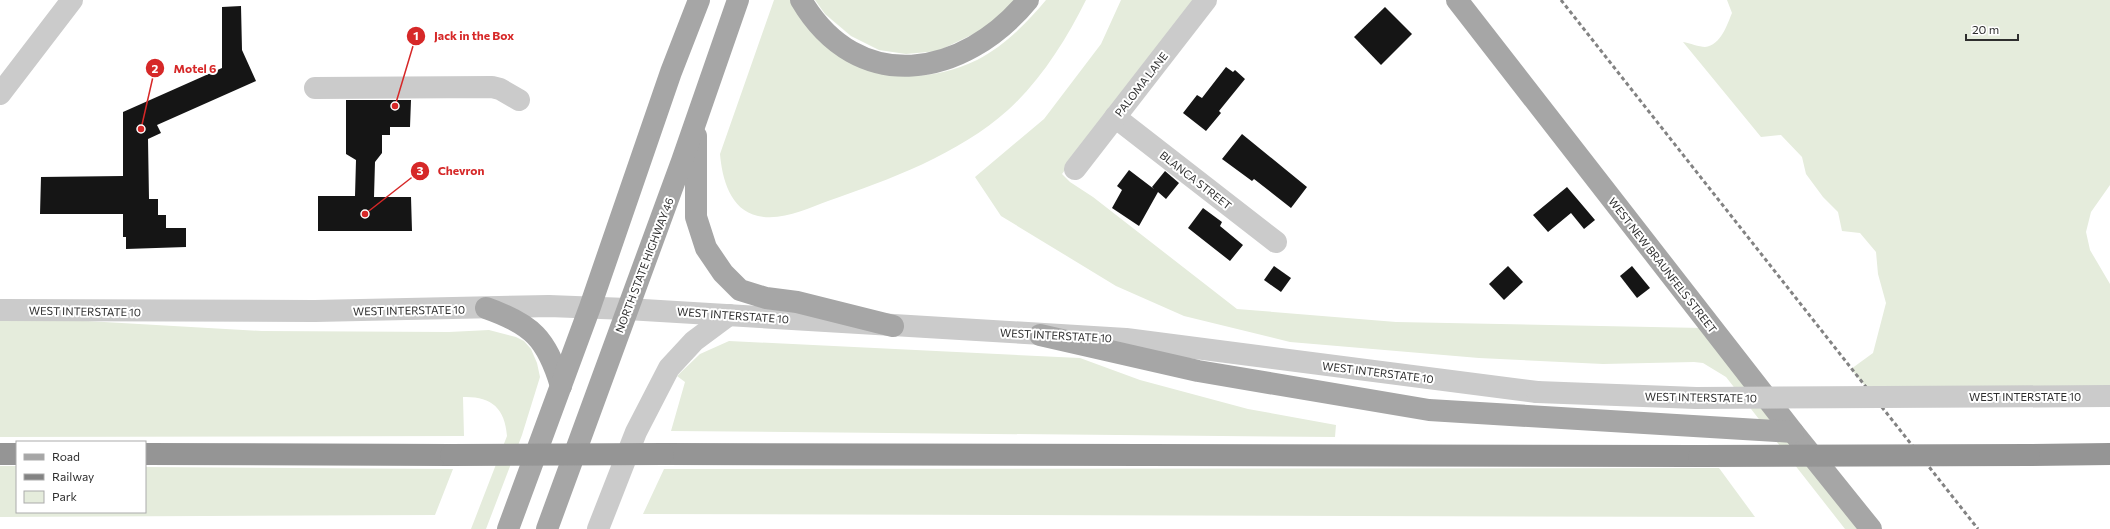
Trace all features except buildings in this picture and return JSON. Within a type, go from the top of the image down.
[{"type":"highway","points":[[0,454],[16,454]]},
{"type":"highway","points":[[146,454],[1699,456],[2110,454]]},
{"type":"main road","points":[[508,529],[590,308],[671,72],[699,0]]},
{"type":"main road","name":"NORTH STATE HIGHWAY 46","points":[[547,529],[696,121],[738,0]]},
{"type":"main road","points":[[801,0],[821,28],[840,44],[857,55],[882,64],[901,67],[938,63],[977,45],[995,33],[1016,15],[1028,0]]},
{"type":"main road","name":"WEST NEW BRAUNFELS STREET","points":[[1457,0],[1793,432],[1871,529]]},
{"type":"main road","points":[[696,121],[696,217],[706,248],[723,273],[740,290],[766,298],[797,302],[893,326]]},
{"type":"main road","points":[[486,308],[510,316],[528,327],[548,350],[561,386]]},
{"type":"main road","points":[[1040,335],[1198,372],[1429,410],[1793,432]]},
{"type":"street","points":[[0,94],[72,0]]},
{"type":"street","name":"PALOMA LANE","points":[[1075,169],[1206,0]]},
{"type":"street","points":[[314,88],[492,87],[500,89],[519,100]]},
{"type":"street","name":"BLANCA STREET","points":[[1115,117],[1276,242]]},
{"type":"street","name":"WEST INTERSTATE 10","points":[[0,310],[196,312],[486,308],[627,308],[893,326],[1126,339],[1537,392],[1696,398],[2110,396]]},
{"type":"street","points":[[598,529],[636,432],[669,368],[694,341],[728,315]]},
{"type":"green space","points":[[774,0],[791,0],[807,25],[826,45],[847,60],[871,70],[896,75],[923,76],[950,70],[977,60],[987,54],[1006,41],[1046,0],[1086,0],[1070,30],[1042,73],[1008,110],[989,126],[946,153],[899,175],[803,211],[785,216],[767,217],[748,213],[734,200],[726,183],[720,154]]},
{"type":"green space","points":[[815,0],[1016,0],[984,29],[938,51],[906,54],[879,50],[851,36],[825,14]]},
{"type":"green space","points":[[1121,0],[1194,0],[1062,174],[1070,182],[1093,197],[1237,309],[1396,322],[1703,328],[1859,529],[1845,529],[1726,377],[1703,363],[1603,364],[1479,358],[1290,342],[1184,316],[1116,286],[1001,216],[975,177],[1044,119],[1101,44]]},
{"type":"green space","points":[[1727,0],[2110,0],[2110,185],[2091,212],[2086,232],[2090,250],[2110,284],[2110,396],[1872,394],[1851,369],[1873,353],[1886,303],[1878,274],[1876,252],[1860,233],[1842,231],[1838,212],[1823,197],[1806,174],[1802,157],[1781,135],[1761,137],[1683,42],[1705,47],[1715,43],[1723,34],[1732,13]]},
{"type":"green space","points":[[0,316],[262,331],[449,332],[489,330],[516,337],[524,341],[531,349],[537,363],[540,377],[522,435],[486,529],[471,529],[507,436],[503,418],[494,405],[488,401],[473,397],[463,397],[464,436],[0,437]]},
{"type":"green space","points":[[729,341],[1080,358],[1140,380],[1248,409],[1336,425],[1335,437],[671,431],[685,382],[677,376],[700,354]]},
{"type":"green space","points":[[0,466],[16,466],[16,513],[146,513],[146,467],[453,469],[435,515],[0,517]]},
{"type":"green space","points":[[1719,468],[1755,517],[643,514],[664,469]]},
{"type":"railway","points":[[1561,0],[1978,529]]},
{"type":"place","name":"Jack in the Box","points":[[395,106]]},
{"type":"place","name":"Motel 6","points":[[141,129]]},
{"type":"place","name":"Chevron","points":[[365,214]]}]
